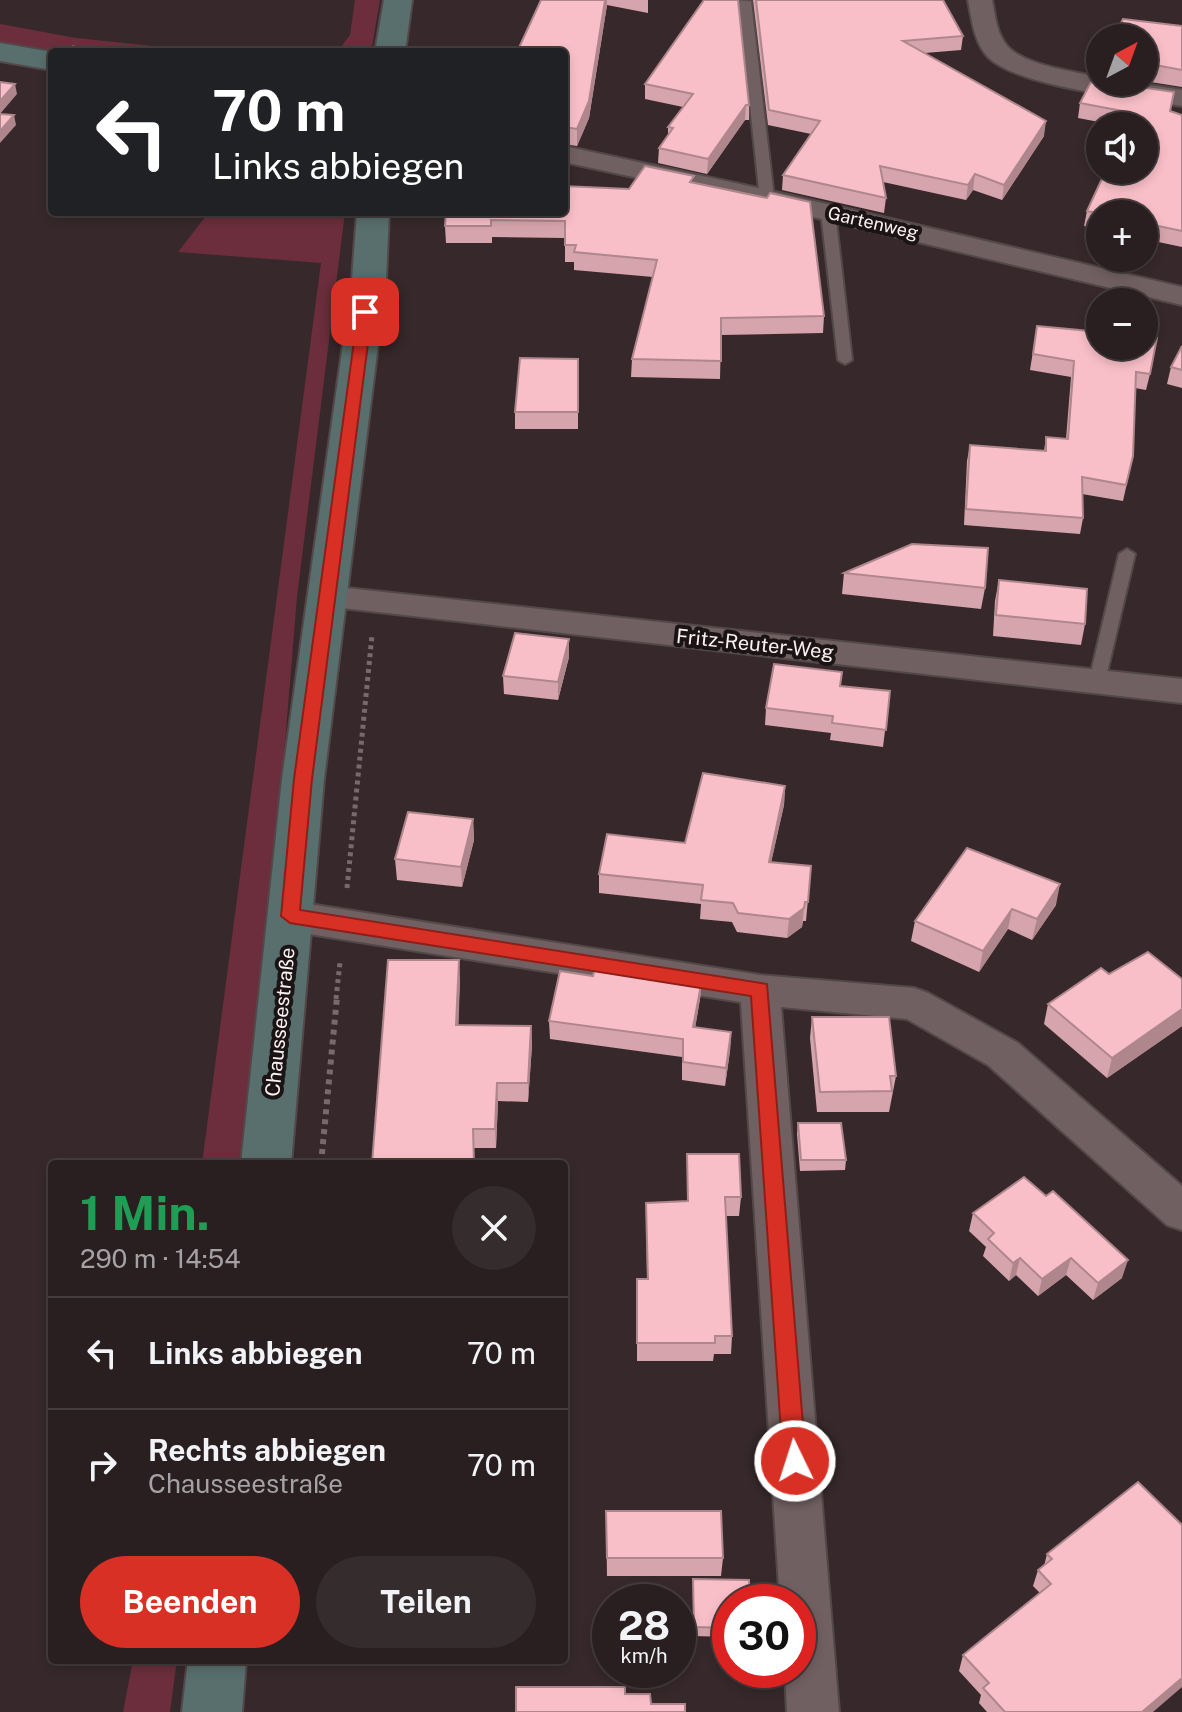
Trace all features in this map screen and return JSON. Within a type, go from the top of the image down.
[{"type":"main road","points":[[391,48],[398,0]]},
{"type":"main road","points":[[0,52],[48,60]]},
{"type":"main road","name":"Chausseestraße","points":[[266,1160],[303,779],[369,280],[373,216]]},
{"type":"main road","points":[[212,1712],[217,1664]]},
{"type":"street","points":[[980,0],[987,34],[996,50],[1008,61],[1182,98]]},
{"type":"street","name":"Gartenweg","points":[[568,155],[828,212],[1182,296]]},
{"type":"street","name":"Fritz-Reuter-Weg","points":[[328,597],[1182,691]]},
{"type":"street","points":[[290,916],[760,990],[914,1004],[1003,1054],[1182,1212]]},
{"type":"street","points":[[760,990],[813,1712]]},
{"type":"lane","points":[[738,0],[745,1],[767,198]]},
{"type":"lane","points":[[828,212],[845,360]]},
{"type":"lane","points":[[1097,681],[1127,554]]},
{"type":"path","points":[[321,1160],[375,602]]},
{"type":"shaded area","points":[[355,0],[380,0],[372,48],[325,48],[341,47],[350,35]]},
{"type":"shaded area","points":[[0,24],[76,38],[172,48],[48,48],[48,51],[0,44]]},
{"type":"shaded area","points":[[206,216],[345,216],[297,597],[271,913],[242,1160],[203,1160],[321,263],[178,252]]},
{"type":"shaded area","points":[[132,1664],[176,1664],[170,1712],[123,1712]]},
{"type":"building","points":[[541,0],[605,0],[589,101],[577,129],[568,128],[568,48],[519,48]]},
{"type":"building","points":[[704,0],[738,0],[749,105],[708,159],[659,148],[673,128],[668,127],[693,94],[645,84]]},
{"type":"building","points":[[756,0],[943,0],[963,36],[903,41],[1046,121],[1004,185],[975,174],[968,185],[880,166],[886,198],[783,175],[820,121],[769,110]]},
{"type":"building","points":[[1123,19],[1182,26],[1182,70],[1158,66],[1158,24],[1120,24]]},
{"type":"building","points":[[0,82],[15,84],[0,101]]},
{"type":"building","points":[[1158,90],[1174,92],[1170,111],[1182,115],[1182,231],[1158,226],[1158,200],[1092,200],[1100,184],[1158,184],[1158,112],[1128,112],[1080,103],[1086,92],[1086,96],[1158,96]]},
{"type":"building","points":[[0,114],[14,115],[0,131]]},
{"type":"building","points":[[645,166],[694,176],[690,182],[767,198],[770,193],[810,202],[824,316],[721,318],[721,361],[632,359],[657,260],[574,252],[576,245],[565,245],[565,221],[491,220],[491,226],[445,226],[446,216],[568,216],[568,186],[629,189]]},
{"type":"building","points":[[1037,326],[1086,331],[1086,360],[1153,360],[1150,374],[1136,372],[1133,456],[1126,485],[1082,477],[1083,518],[966,509],[970,445],[1046,451],[1046,437],[1068,439],[1074,361],[1033,354]]},
{"type":"building","points":[[1182,346],[1182,370],[1171,367]]},
{"type":"building","points":[[520,358],[578,359],[578,412],[515,412]]},
{"type":"building","points":[[912,544],[988,548],[985,588],[844,573]]},
{"type":"building","points":[[999,580],[1087,589],[1085,624],[996,615]]},
{"type":"building","points":[[515,633],[569,639],[558,682],[503,676]]},
{"type":"building","points":[[774,664],[842,672],[840,686],[890,691],[886,730],[832,723],[833,716],[766,708]]},
{"type":"building","points":[[703,773],[785,786],[769,862],[811,866],[808,902],[789,919],[738,913],[733,903],[701,900],[703,885],[599,874],[607,834],[685,843]]},
{"type":"building","points":[[408,812],[473,819],[461,867],[395,859]]},
{"type":"building","points":[[967,848],[1060,884],[1037,919],[1012,909],[983,951],[915,921]]},
{"type":"building","points":[[1148,952],[1182,979],[1182,1009],[1112,1058],[1048,1004],[1101,968],[1109,974]]},
{"type":"building","points":[[388,960],[459,960],[456,1025],[531,1026],[528,1083],[497,1083],[495,1129],[473,1129],[474,1160],[372,1160]]},
{"type":"building","points":[[596,964],[702,980],[693,1027],[731,1032],[726,1068],[683,1062],[683,1039],[549,1021],[560,971],[593,976]]},
{"type":"building","points":[[812,1017],[889,1017],[896,1076],[890,1076],[892,1091],[820,1092]]},
{"type":"building","points":[[798,1123],[841,1123],[846,1160],[801,1160]]},
{"type":"building","points":[[687,1154],[739,1154],[741,1197],[725,1197],[732,1336],[715,1336],[715,1343],[637,1343],[637,1279],[648,1279],[646,1203],[688,1201]]},
{"type":"building","points":[[1024,1177],[1046,1196],[1053,1191],[1128,1260],[1098,1283],[1071,1258],[1042,1279],[1020,1258],[1013,1263],[988,1239],[994,1233],[973,1213]]},
{"type":"building","points":[[1138,1482],[1182,1525],[1182,1678],[1142,1712],[1005,1712],[983,1688],[989,1683],[963,1655],[1051,1584],[1038,1570],[1052,1559],[1047,1554]]},
{"type":"building","points":[[606,1511],[721,1511],[723,1558],[607,1558]]},
{"type":"building","points":[[693,1579],[749,1580],[749,1584],[712,1584],[712,1628],[696,1627],[696,1584],[693,1584]]},
{"type":"building","points":[[516,1687],[625,1688],[625,1694],[650,1694],[651,1704],[685,1704],[685,1712],[516,1712]]},
{"type":"route","points":[[365,312],[303,779],[290,916],[760,990],[795,1461]]}]
